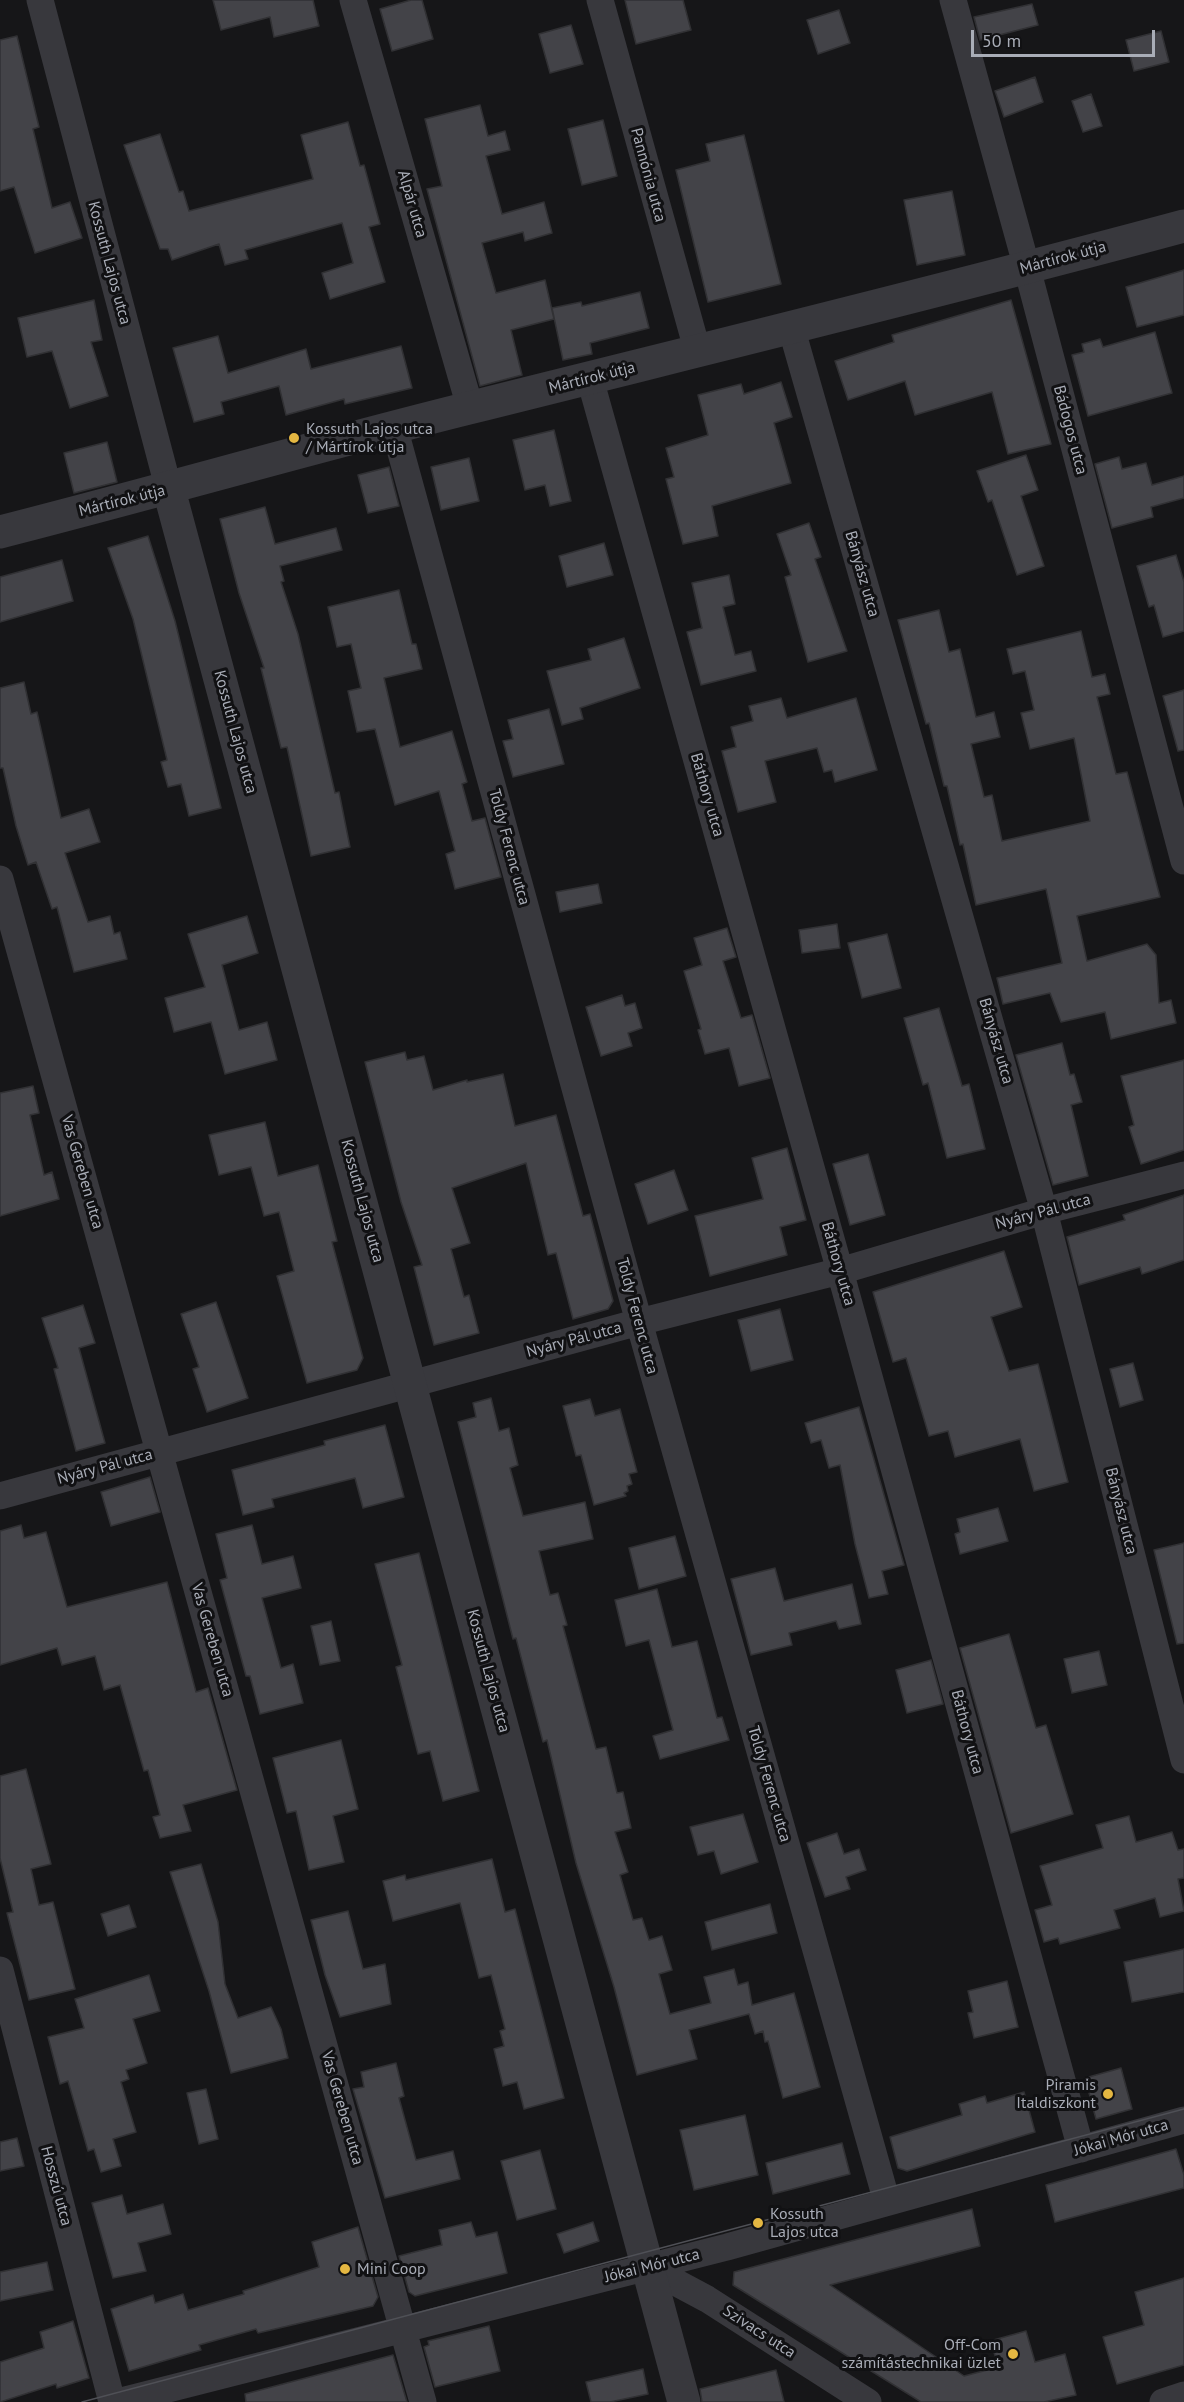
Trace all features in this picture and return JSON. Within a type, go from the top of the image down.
[{"type":"street","name":"Kossuth Lajos utca","points":[[40,0],[169,490],[684,2402]]},
{"type":"street","name":"Alpár utca","points":[[353,0],[470,407]]},
{"type":"street","name":"Pannónia utca","points":[[600,0],[697,349]]},
{"type":"street","name":"Bádogos utca","points":[[953,0],[1027,268],[1184,861]]},
{"type":"street","name":"Mártírok útja","points":[[0,532],[169,490],[470,407],[590,379],[697,349],[1027,268],[1184,226]]},
{"type":"street","name":"Bányász utca","points":[[791,327],[1044,1211],[1184,1760]]},
{"type":"street","name":"Báthory utca","points":[[590,379],[840,1271],[1081,2149]]},
{"type":"street","name":"Toldy Ferenc utca","points":[[394,427],[639,1322],[887,2202]]},
{"type":"street","name":"Vas Gereben utca","points":[[0,879],[423,2402]]},
{"type":"street","name":"Nyáry Pál utca","points":[[0,1496],[639,1322],[840,1271],[1044,1211],[1184,1175]]},
{"type":"street","name":"Hosszú utca","points":[[0,1970],[112,2402]]},
{"type":"street","name":"Jókai Mór utca","points":[[117,2402],[403,2327],[647,2267],[1184,2120]]},
{"type":"street","name":"Szivacs utca","points":[[647,2267],[706,2299],[868,2402]]},
{"type":"street","points":[[1163,2402],[1184,2395]]},
{"type":"building","points":[[213,0],[313,0],[319,26],[274,37],[270,17],[221,30]]},
{"type":"building","points":[[411,0],[422,0],[433,39],[392,51],[380,9]]},
{"type":"building","points":[[625,0],[683,0],[691,30],[636,44]]},
{"type":"building","points":[[1032,4],[1038,25],[980,40],[974,17]]},
{"type":"building","points":[[839,10],[850,43],[818,54],[807,20]]},
{"type":"building","points":[[571,25],[583,64],[550,73],[539,34]]},
{"type":"building","points":[[1161,31],[1169,62],[1134,71],[1126,40]]},
{"type":"building","points":[[17,36],[39,127],[33,129],[52,208],[70,202],[82,238],[35,253],[14,187],[0,191],[0,40]]},
{"type":"building","points":[[1035,77],[1043,102],[1004,117],[995,91]]},
{"type":"building","points":[[1091,94],[1102,126],[1083,132],[1072,101]]},
{"type":"building","points":[[480,105],[488,136],[505,131],[510,150],[486,156],[502,214],[544,202],[552,233],[525,241],[523,232],[482,243],[496,293],[545,280],[554,319],[511,330],[522,375],[480,386],[427,189],[442,186],[425,119]]},
{"type":"building","points":[[603,120],[617,176],[582,185],[568,129]]},
{"type":"building","points":[[348,122],[360,166],[364,165],[380,224],[369,227],[385,282],[330,299],[322,273],[353,263],[342,223],[245,250],[248,259],[225,265],[219,244],[172,260],[168,249],[160,249],[124,145],[160,134],[179,192],[183,191],[189,211],[313,179],[301,135]]},
{"type":"building","points":[[744,135],[781,284],[708,302],[676,170],[710,161],[706,144]]},
{"type":"building","points":[[952,191],[965,255],[917,265],[904,200]]},
{"type":"building","points":[[1184,270],[1184,315],[1137,327],[1126,287]]},
{"type":"building","points":[[640,292],[649,328],[590,343],[592,354],[563,360],[552,308],[581,302],[582,306]]},
{"type":"building","points":[[94,300],[102,340],[91,342],[108,396],[70,408],[52,351],[27,357],[18,318]]},
{"type":"building","points":[[1011,300],[1051,444],[1008,454],[992,392],[915,415],[905,381],[848,400],[835,361],[894,342],[892,335]]},
{"type":"building","points":[[1155,332],[1172,393],[1088,416],[1072,355],[1084,352],[1082,344],[1100,339],[1103,347]]},
{"type":"building","points":[[218,336],[228,373],[306,349],[311,369],[401,346],[412,388],[345,404],[344,399],[286,415],[279,386],[221,402],[224,414],[194,422],[173,348]]},
{"type":"building","points":[[781,382],[792,417],[774,423],[791,483],[712,506],[718,536],[683,544],[666,479],[674,477],[666,448],[708,435],[698,395],[741,384],[744,394]]},
{"type":"building","points":[[554,430],[571,501],[550,506],[545,485],[525,490],[513,440]]},
{"type":"building","points":[[107,442],[117,482],[74,493],[64,453]]},
{"type":"building","points":[[1026,455],[1038,490],[1021,496],[1044,566],[1017,575],[992,500],[988,502],[977,471]]},
{"type":"building","points":[[1119,457],[1122,469],[1146,463],[1152,485],[1184,476],[1184,498],[1151,507],[1153,517],[1112,528],[1095,464]]},
{"type":"building","points":[[469,458],[479,501],[441,510],[431,467]]},
{"type":"building","points":[[389,467],[399,506],[368,513],[358,475]]},
{"type":"building","points":[[265,507],[275,544],[336,528],[342,550],[280,566],[284,581],[281,582],[298,634],[335,793],[339,792],[350,847],[311,856],[287,747],[281,748],[261,668],[264,668],[239,593],[220,519]]},
{"type":"building","points":[[809,523],[821,557],[815,559],[847,651],[808,662],[785,577],[791,575],[777,534]]},
{"type":"building","points":[[148,536],[175,621],[221,808],[189,816],[181,784],[168,787],[161,762],[167,760],[133,619],[108,548]]},
{"type":"building","points":[[604,543],[613,575],[567,587],[559,556]]},
{"type":"building","points":[[1176,555],[1184,582],[1184,631],[1163,637],[1154,605],[1149,607],[1137,566]]},
{"type":"building","points":[[62,560],[73,601],[0,622],[0,577]]},
{"type":"building","points":[[729,575],[735,604],[723,607],[735,655],[751,651],[756,671],[701,685],[687,632],[702,628],[692,583]]},
{"type":"building","points":[[399,590],[412,644],[416,644],[422,669],[384,678],[400,747],[452,731],[467,782],[462,784],[472,821],[485,818],[501,877],[455,889],[446,854],[455,851],[439,791],[395,805],[375,729],[357,732],[348,691],[361,688],[351,644],[337,647],[328,607]]},
{"type":"building","points":[[939,610],[949,652],[960,649],[976,717],[994,712],[1000,737],[971,744],[984,797],[992,795],[1002,841],[1090,821],[1074,738],[1030,749],[1021,713],[1034,710],[1025,671],[1013,674],[1007,649],[1081,631],[1092,677],[1105,674],[1110,694],[1097,697],[1116,774],[1127,772],[1160,897],[1077,916],[1087,961],[1147,944],[1156,955],[1159,1003],[1171,1000],[1176,1023],[1111,1039],[1105,1012],[1061,1022],[1050,993],[1003,1004],[997,978],[1062,963],[1046,889],[976,905],[963,844],[960,845],[947,786],[944,786],[929,723],[926,724],[898,620]]},
{"type":"building","points":[[624,638],[640,688],[580,708],[583,719],[562,725],[547,671],[591,660],[588,649]]},
{"type":"building","points":[[24,682],[31,714],[37,712],[61,818],[89,809],[100,842],[65,853],[88,922],[110,916],[114,934],[120,932],[127,959],[74,972],[57,907],[52,909],[36,862],[28,865],[16,826],[3,768],[0,768],[0,688]]},
{"type":"building","points":[[1184,690],[1184,750],[1178,751],[1163,696]]},
{"type":"building","points":[[781,698],[787,718],[856,698],[877,770],[835,782],[832,770],[824,772],[817,748],[765,761],[776,802],[738,812],[722,751],[736,747],[731,727],[753,721],[749,706]]},
{"type":"building","points":[[549,709],[564,764],[513,777],[503,741],[513,739],[508,720]]},
{"type":"building","points":[[598,884],[602,903],[560,912],[556,892]]},
{"type":"building","points":[[247,916],[258,953],[222,965],[239,1030],[267,1022],[277,1060],[225,1074],[211,1022],[174,1032],[165,998],[205,987],[188,934]]},
{"type":"building","points":[[837,924],[840,948],[802,953],[799,930]]},
{"type":"building","points":[[727,928],[736,957],[723,961],[741,1018],[752,1015],[770,1078],[739,1086],[729,1048],[705,1054],[698,1030],[701,1029],[684,971],[702,965],[694,938]]},
{"type":"building","points":[[887,934],[901,988],[862,998],[848,943]]},
{"type":"building","points":[[622,995],[625,1006],[635,1003],[642,1028],[628,1033],[632,1046],[601,1056],[586,1007]]},
{"type":"building","points":[[939,1008],[962,1086],[969,1084],[985,1149],[947,1158],[928,1083],[923,1085],[904,1018]]},
{"type":"building","points":[[1062,1043],[1070,1075],[1074,1074],[1082,1102],[1071,1105],[1088,1176],[1053,1185],[1016,1055]]},
{"type":"building","points":[[405,1052],[407,1060],[424,1056],[433,1090],[467,1080],[467,1082],[503,1074],[515,1126],[556,1115],[583,1216],[590,1214],[613,1301],[608,1309],[573,1319],[556,1253],[548,1255],[526,1163],[452,1188],[470,1243],[451,1249],[464,1297],[469,1295],[479,1333],[434,1345],[414,1267],[422,1265],[401,1202],[365,1062]]},
{"type":"building","points":[[1184,1060],[1184,1150],[1141,1164],[1129,1127],[1134,1125],[1121,1076]]},
{"type":"building","points":[[33,1086],[39,1113],[30,1115],[44,1175],[52,1172],[59,1199],[0,1216],[0,1093]]},
{"type":"building","points":[[265,1122],[278,1176],[318,1165],[337,1241],[332,1242],[363,1358],[357,1370],[307,1383],[277,1276],[294,1271],[279,1212],[264,1216],[251,1167],[219,1175],[209,1135]]},
{"type":"building","points":[[787,1148],[806,1220],[780,1227],[787,1255],[710,1276],[695,1216],[763,1199],[752,1158]]},
{"type":"building","points":[[868,1154],[885,1215],[850,1225],[833,1164]]},
{"type":"building","points":[[674,1170],[688,1210],[648,1224],[635,1184]]},
{"type":"building","points":[[1184,1195],[1184,1260],[1142,1274],[1140,1267],[1079,1285],[1067,1237],[1125,1220],[1123,1215]]},
{"type":"building","points":[[1004,1251],[1022,1307],[991,1317],[1009,1371],[1038,1364],[1068,1482],[1034,1491],[1020,1439],[955,1457],[948,1431],[929,1436],[906,1358],[893,1362],[873,1292]]},
{"type":"building","points":[[216,1302],[248,1398],[207,1412],[193,1369],[199,1367],[181,1314]]},
{"type":"building","points":[[83,1305],[95,1343],[79,1348],[105,1443],[76,1451],[54,1369],[58,1368],[42,1318]]},
{"type":"building","points":[[780,1309],[793,1360],[751,1371],[738,1320]]},
{"type":"building","points":[[1133,1363],[1143,1400],[1120,1407],[1110,1369]]},
{"type":"building","points":[[491,1398],[499,1431],[509,1428],[518,1465],[510,1468],[523,1516],[585,1502],[593,1539],[539,1551],[550,1595],[558,1593],[567,1625],[563,1626],[596,1749],[606,1747],[617,1793],[623,1792],[631,1828],[615,1832],[628,1872],[620,1875],[633,1920],[642,1918],[649,1940],[662,1936],[672,1970],[659,1974],[670,2014],[711,2003],[704,1977],[734,1969],[738,1985],[748,1982],[752,2005],[794,1993],[820,2087],[783,2098],[768,2041],[765,2042],[763,2031],[755,2034],[749,2014],[689,2030],[697,2059],[637,2075],[614,1987],[576,1863],[547,1740],[543,1742],[516,1638],[513,1639],[458,1422],[476,1417],[473,1403]]},
{"type":"building","points":[[590,1399],[595,1416],[620,1409],[637,1472],[629,1474],[632,1484],[627,1486],[628,1491],[624,1493],[626,1496],[594,1505],[581,1455],[576,1456],[563,1406]]},
{"type":"building","points":[[859,1407],[904,1565],[882,1571],[888,1594],[869,1598],[855,1544],[840,1465],[829,1468],[821,1440],[811,1443],[805,1423]]},
{"type":"building","points":[[385,1425],[404,1497],[363,1508],[355,1478],[272,1499],[274,1507],[243,1515],[232,1470],[325,1445],[324,1441]]},
{"type":"building","points":[[150,1477],[160,1512],[111,1526],[101,1492]]},
{"type":"building","points":[[998,1508],[1008,1541],[960,1554],[955,1534],[960,1532],[957,1519]]},
{"type":"building","points":[[21,1525],[24,1538],[46,1532],[67,1607],[167,1582],[196,1692],[208,1688],[237,1790],[183,1805],[191,1831],[160,1838],[153,1817],[160,1815],[148,1770],[144,1771],[120,1685],[104,1690],[95,1656],[62,1665],[57,1648],[0,1665],[0,1531]]},
{"type":"building","points":[[252,1525],[262,1564],[293,1556],[301,1588],[262,1598],[281,1668],[293,1664],[303,1703],[260,1714],[250,1676],[246,1676],[220,1580],[227,1578],[216,1534]]},
{"type":"building","points":[[675,1536],[686,1576],[639,1589],[629,1548]]},
{"type":"building","points":[[1184,1543],[1184,1643],[1177,1644],[1154,1550]]},
{"type":"building","points":[[419,1553],[479,1791],[443,1801],[430,1751],[418,1754],[396,1667],[402,1665],[375,1564]]},
{"type":"building","points":[[775,1568],[784,1601],[852,1584],[861,1624],[839,1629],[836,1621],[789,1633],[792,1645],[751,1655],[731,1579]]},
{"type":"building","points":[[657,1589],[672,1647],[697,1641],[717,1718],[722,1717],[729,1740],[660,1759],[653,1736],[673,1730],[649,1640],[626,1646],[615,1600]]},
{"type":"building","points":[[331,1621],[340,1661],[320,1665],[311,1626]]},
{"type":"building","points":[[1009,1634],[1036,1728],[1046,1725],[1073,1814],[1011,1833],[960,1648]]},
{"type":"building","points":[[1099,1651],[1107,1685],[1072,1693],[1064,1659]]},
{"type":"building","points":[[931,1660],[943,1704],[907,1713],[896,1670]]},
{"type":"building","points":[[341,1740],[358,1809],[333,1816],[344,1862],[309,1870],[296,1811],[287,1813],[273,1758]]},
{"type":"building","points":[[26,1769],[51,1864],[31,1869],[39,1905],[53,1902],[75,1989],[29,2000],[7,1913],[13,1912],[0,1858],[0,1776]]},
{"type":"building","points":[[743,1814],[758,1862],[721,1874],[714,1851],[698,1855],[690,1827]]},
{"type":"building","points":[[1129,1816],[1136,1842],[1172,1832],[1178,1850],[1184,1849],[1184,1878],[1178,1879],[1184,1911],[1160,1917],[1155,1898],[1114,1910],[1120,1928],[1060,1944],[1058,1938],[1044,1942],[1035,1910],[1052,1905],[1040,1866],[1103,1848],[1096,1825]]},
{"type":"building","points":[[837,1833],[844,1854],[859,1849],[866,1870],[846,1877],[850,1889],[825,1897],[807,1843]]},
{"type":"building","points":[[492,1859],[505,1912],[515,1909],[564,2098],[524,2109],[517,2082],[503,2086],[494,2049],[504,2046],[500,2031],[505,2029],[491,1975],[479,1978],[460,1903],[393,1921],[383,1881],[405,1875],[406,1880]]},
{"type":"building","points":[[201,1864],[218,1922],[225,1984],[238,2018],[271,2007],[281,2029],[288,2058],[231,2073],[209,1991],[170,1872]]},
{"type":"building","points":[[770,1904],[777,1933],[712,1950],[705,1922]]},
{"type":"building","points":[[129,1905],[136,1927],[108,1936],[101,1914]]},
{"type":"building","points":[[348,1911],[363,1969],[385,1964],[391,2004],[340,2017],[325,1975],[311,1920]]},
{"type":"building","points":[[1184,1949],[1184,1992],[1132,2002],[1124,1962]]},
{"type":"building","points":[[149,1975],[160,2011],[133,2019],[147,2063],[126,2070],[129,2079],[121,2082],[136,2132],[113,2139],[121,2166],[101,2172],[94,2149],[88,2151],[68,2081],[60,2084],[48,2037],[84,2028],[75,1999]]},
{"type":"building","points":[[1007,1981],[1018,2027],[974,2038],[968,2013],[973,2012],[968,1991]]},
{"type":"building","points":[[396,2063],[404,2096],[399,2098],[416,2160],[453,2151],[460,2179],[385,2198],[353,2089],[364,2087],[361,2072]]},
{"type":"building","name":"Piramis Italdiszkont","points":[[1121,2068],[1132,2109],[1096,2119],[1085,2078]]},
{"type":"building","points":[[206,2089],[218,2139],[199,2144],[187,2093]]},
{"type":"building","points":[[1024,2092],[1035,2132],[907,2171],[898,2168],[890,2137],[962,2115],[959,2104],[985,2096],[987,2103]]},
{"type":"building","points":[[745,2115],[758,2175],[694,2190],[680,2130]]},
{"type":"building","points":[[17,2138],[24,2166],[0,2171],[0,2142]]},
{"type":"building","points":[[842,2143],[850,2174],[773,2194],[766,2163]]},
{"type":"building","points":[[1176,2149],[1184,2175],[1184,2188],[1055,2222],[1046,2185]]},
{"type":"building","points":[[540,2150],[556,2209],[517,2220],[501,2161]]},
{"type":"building","points":[[122,2195],[127,2214],[163,2204],[171,2234],[138,2243],[146,2271],[113,2278],[92,2203]]},
{"type":"building","points":[[972,2209],[980,2246],[830,2285],[964,2376],[999,2367],[990,2341],[1026,2331],[1035,2362],[1065,2354],[1076,2395],[1044,2402],[921,2402],[733,2285],[734,2272]]},
{"type":"building","points":[[471,2222],[476,2237],[497,2232],[507,2273],[415,2296],[409,2292],[399,2256],[442,2245],[439,2230]]},
{"type":"building","points":[[593,2222],[599,2241],[564,2253],[557,2234]]},
{"type":"building","points":[[358,2227],[378,2297],[373,2306],[258,2333],[256,2329],[199,2345],[201,2350],[129,2371],[111,2309],[153,2295],[155,2303],[183,2294],[188,2310],[244,2294],[243,2291],[319,2267],[312,2242]]},
{"type":"building","points":[[47,2262],[53,2290],[0,2301],[0,2272]]},
{"type":"building","points":[[1184,2278],[1184,2365],[1117,2384],[1103,2337],[1144,2325],[1135,2292]]},
{"type":"building","points":[[73,2321],[89,2378],[57,2388],[56,2384],[0,2402],[0,2362],[44,2348],[40,2332]]},
{"type":"building","points":[[489,2326],[500,2371],[435,2387],[424,2347],[429,2345],[428,2341]]},
{"type":"building","points":[[393,2355],[407,2402],[246,2402],[245,2394]]},
{"type":"building","points":[[643,2369],[648,2394],[610,2402],[591,2402],[586,2382]]},
{"type":"building","points":[[776,2370],[784,2402],[702,2402],[700,2389]]},
{"type":"tram line","points":[[82,2402],[1184,2109]]},
{"type":"place","name":"Kossuth Lajos utca / Mártírok útja","points":[[294,438]]},
{"type":"place","name":"Piramis Italdiszkont","points":[[1108,2094]]},
{"type":"place","name":"Kossuth Lajos utca","points":[[758,2223]]},
{"type":"place","name":"Mini Coop","points":[[345,2269]]},
{"type":"place","name":"Off-Com számítástechnikai üzlet","points":[[1013,2354]]}]
